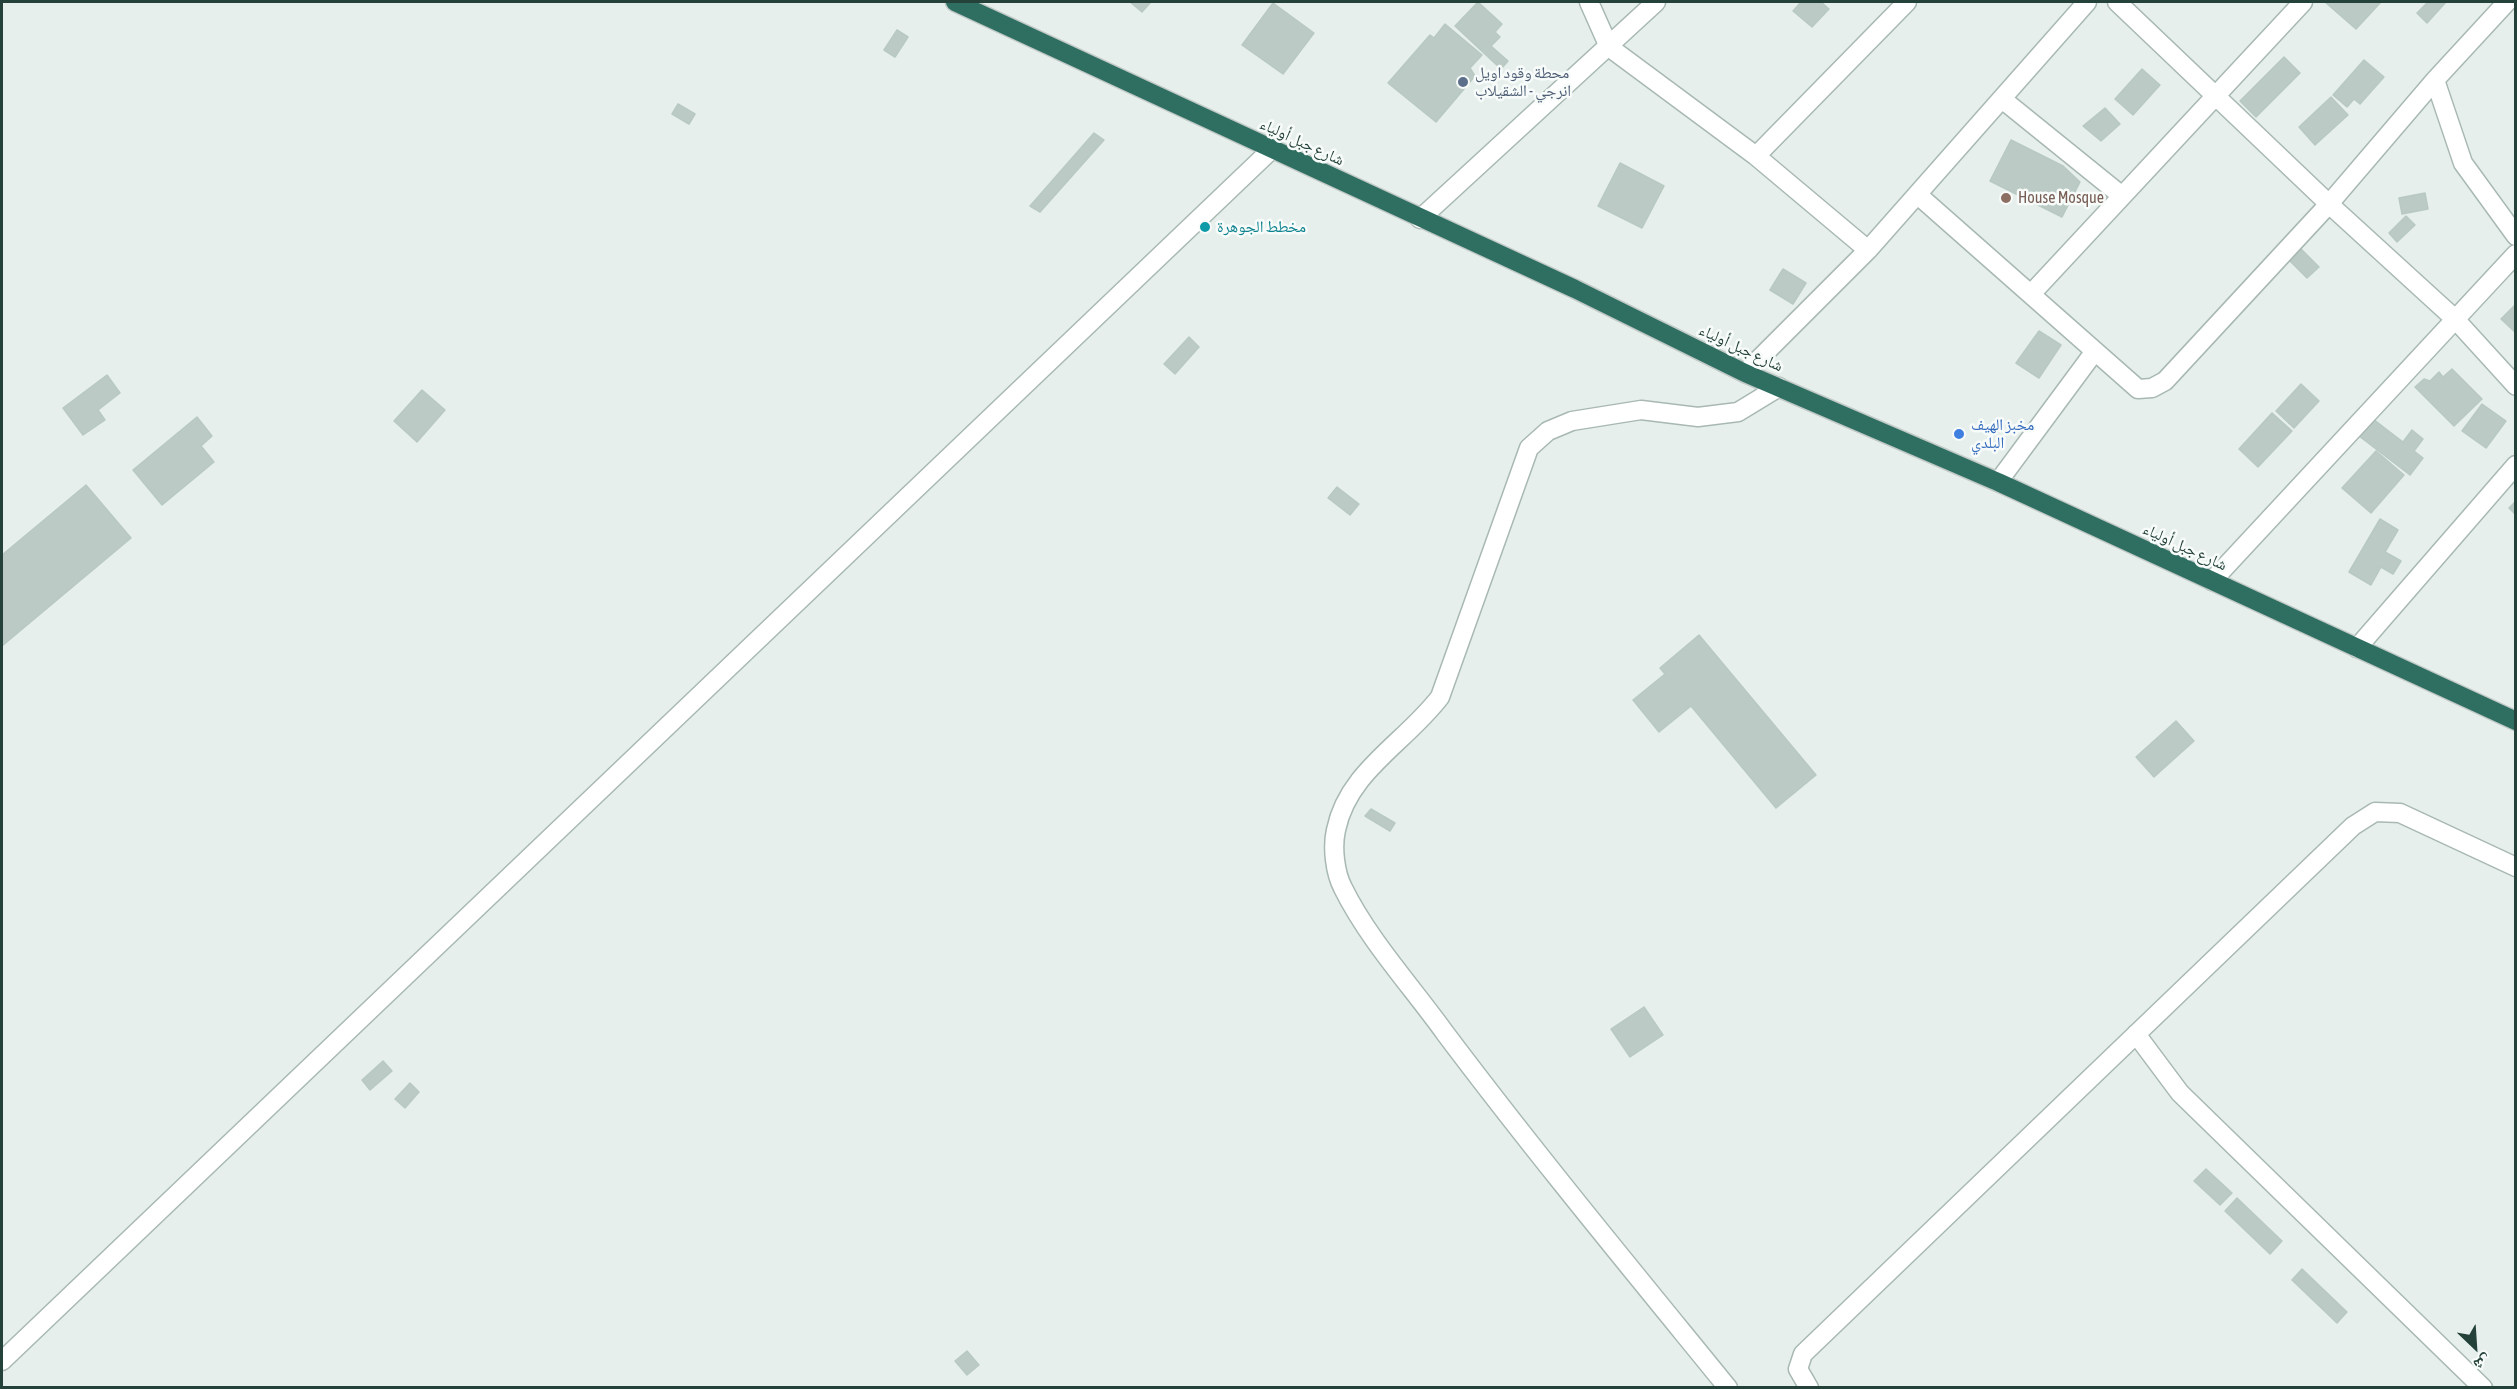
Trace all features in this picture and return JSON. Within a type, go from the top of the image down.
[{"type":"highway","name":"شارع جبل أولياء","points":[[955,2],[1575,289],[1745,373],[1998,482],[2516,721]]},
{"type":"street","points":[[1589,2],[1609,47],[1756,156],[1868,250]]},
{"type":"street","points":[[1420,219],[1656,2]]},
{"type":"street","points":[[1756,156],[1907,2]]},
{"type":"street","points":[[1745,373],[1868,250],[2086,2]]},
{"type":"street","points":[[2117,2],[2218,95],[2329,204],[2455,319],[2516,386]]},
{"type":"street","points":[[2031,294],[2303,2]]},
{"type":"street","points":[[1918,195],[2138,389],[2152,388],[2164,381],[2329,204],[2435,80],[2507,2]]},
{"type":"street","points":[[2435,80],[2463,163],[2516,236]]},
{"type":"street","points":[[2002,99],[2122,196]]},
{"type":"street","points":[[2,1361],[1272,149]]},
{"type":"street","points":[[2212,581],[2516,254]]},
{"type":"street","points":[[1998,482],[2095,351]]},
{"type":"street","points":[[1728,1388],[1525,1140],[1378,942],[1342,886],[1337,866],[1335,831],[1347,797],[1366,771],[1424,718],[1440,697],[1529,448],[1548,431],[1572,421],[1641,410],[1698,417],[1738,412],[1779,387]]},
{"type":"street","points":[[2357,648],[2516,465]]},
{"type":"street","points":[[1809,1388],[1798,1369],[1803,1354],[2353,826],[2375,812],[2400,813],[2516,867]]},
{"type":"street","points":[[2136,1034],[2181,1093],[2483,1388]]},
{"type":"building","points":[[1130,2],[1151,2],[1142,12]]},
{"type":"building","points":[[1478,2],[1502,24],[1495,32],[1500,37],[1491,46],[1508,61],[1501,69],[1455,26]]},
{"type":"building","points":[[1801,2],[1821,2],[1829,9],[1812,27],[1793,11]]},
{"type":"building","points":[[2325,2],[2381,2],[2356,29]]},
{"type":"building","points":[[2428,2],[2446,2],[2427,23],[2417,13]]},
{"type":"building","points":[[1273,3],[1314,33],[1283,74],[1242,45]]},
{"type":"building","points":[[1445,24],[1482,55],[1470,68],[1475,76],[1436,122],[1388,83],[1430,35],[1434,38]]},
{"type":"building","points":[[897,30],[908,37],[895,57],[884,50]]},
{"type":"building","points":[[2284,57],[2300,73],[2256,117],[2240,101]]},
{"type":"building","points":[[2364,60],[2384,77],[2360,104],[2354,99],[2347,107],[2333,95]]},
{"type":"building","points":[[2142,69],[2160,85],[2133,115],[2115,99]]},
{"type":"building","points":[[2331,97],[2348,115],[2315,145],[2299,127]]},
{"type":"building","points":[[678,104],[695,114],[689,124],[672,114]]},
{"type":"building","points":[[2105,108],[2120,124],[2101,141],[2083,126]]},
{"type":"building","points":[[1094,133],[1104,140],[1040,212],[1030,206]]},
{"type":"building","points":[[2011,140],[2063,166],[2080,182],[2062,217],[1990,181]]},
{"type":"building","points":[[1620,163],[1664,186],[1642,228],[1598,206]]},
{"type":"building","points":[[2425,193],[2428,209],[2402,214],[2399,198]]},
{"type":"building","points":[[2406,216],[2415,225],[2397,242],[2389,233]]},
{"type":"building","points":[[2296,244],[2319,267],[2307,278],[2285,256]]},
{"type":"building","points":[[1783,269],[1806,283],[1793,304],[1770,290]]},
{"type":"building","points":[[2516,304],[2516,333],[2501,319]]},
{"type":"building","points":[[2039,331],[2061,345],[2039,378],[2016,363]]},
{"type":"building","points":[[1189,337],[1199,347],[1175,374],[1164,364]]},
{"type":"building","points":[[2452,369],[2482,399],[2454,426],[2415,387],[2424,379],[2430,381],[2439,372],[2443,377]]},
{"type":"building","points":[[107,375],[120,393],[98,410],[105,420],[83,435],[63,408]]},
{"type":"building","points":[[2301,384],[2319,401],[2294,428],[2276,411]]},
{"type":"building","points":[[422,390],[445,410],[417,442],[394,421]]},
{"type":"building","points":[[2482,404],[2506,421],[2486,448],[2462,431]]},
{"type":"building","points":[[2272,413],[2292,431],[2258,467],[2239,449]]},
{"type":"building","points":[[197,417],[212,436],[201,446],[214,462],[162,505],[133,470]]},
{"type":"building","points":[[2373,419],[2403,442],[2412,430],[2423,439],[2414,451],[2423,458],[2410,475],[2359,436]]},
{"type":"building","points":[[2376,451],[2404,475],[2371,513],[2342,488]]},
{"type":"building","points":[[86,485],[131,538],[2,646],[2,555]]},
{"type":"building","points":[[1337,487],[1359,504],[1350,515],[1328,498]]},
{"type":"building","points":[[2516,501],[2516,515],[2509,508]]},
{"type":"building","points":[[2380,519],[2398,530],[2385,552],[2401,561],[2393,574],[2381,567],[2371,585],[2349,572]]},
{"type":"building","points":[[1699,635],[1816,775],[1776,808],[1691,706],[1659,732],[1633,700],[1665,674],[1660,668]]},
{"type":"building","points":[[2176,721],[2194,741],[2154,777],[2136,757]]},
{"type":"building","points":[[1371,809],[1395,823],[1390,831],[1365,816]]},
{"type":"building","points":[[1644,1007],[1663,1035],[1630,1057],[1611,1029]]},
{"type":"building","points":[[383,1061],[392,1071],[370,1090],[362,1080]]},
{"type":"building","points":[[410,1083],[419,1092],[405,1108],[395,1099]]},
{"type":"building","points":[[2206,1169],[2232,1193],[2220,1205],[2194,1181]]},
{"type":"building","points":[[2237,1198],[2282,1241],[2270,1254],[2225,1211]]},
{"type":"building","points":[[2302,1269],[2347,1312],[2337,1323],[2292,1280]]},
{"type":"building","points":[[967,1351],[979,1365],[967,1375],[955,1361]]},
{"type":"place","name":"محطة وقود اويل انرجي - الشقيلاب","points":[[1463,82]]},
{"type":"place","name":"House Mosque","points":[[2006,198]]},
{"type":"place","name":"مخطط الجوهرة","points":[[1205,227]]},
{"type":"place","name":"مخبز الهيف البلدي","points":[[1959,434]]}]
